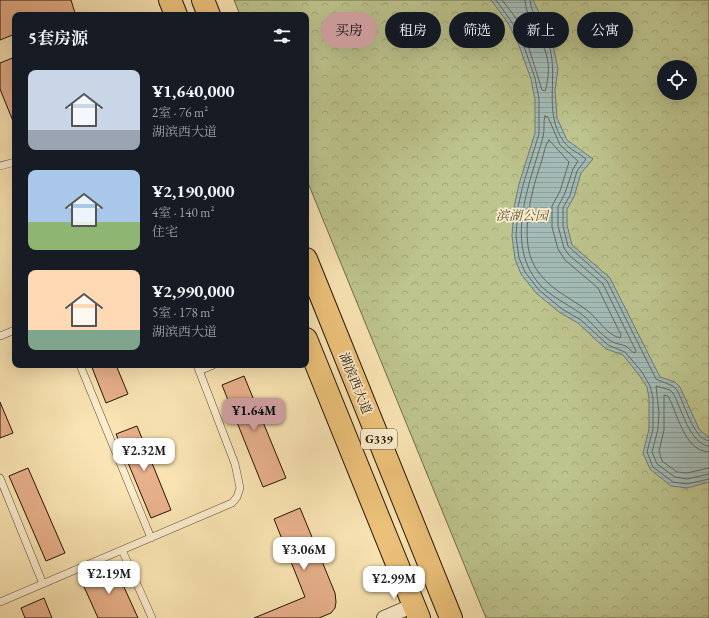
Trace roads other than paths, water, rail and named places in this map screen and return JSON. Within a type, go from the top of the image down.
[{"type":"highway","points":[[170,0],[175,12]]},
{"type":"highway","points":[[202,0],[208,12]]},
{"type":"highway","name":"湖滨西大道","points":[[309,266],[451,618]]},
{"type":"highway","name":"G339","points":[[309,346],[416,612]]},
{"type":"street","points":[[384,618],[416,612]]},
{"type":"lane","points":[[0,166],[12,163]]},
{"type":"lane","points":[[0,336],[12,331]]},
{"type":"lane","points":[[81,368],[151,538]]},
{"type":"lane","points":[[0,602],[232,503],[237,497],[240,488],[235,464],[198,368]]},
{"type":"lane","points":[[0,478],[43,584]]},
{"type":"lane","points":[[122,550],[152,618]]},
{"type":"water","points":[[491,0],[533,0],[539,12],[513,12],[513,33],[505,19],[505,12],[500,12]]},
{"type":"water","points":[[520,48],[554,48],[558,69],[555,90],[557,118],[567,140],[593,159],[581,173],[574,197],[567,209],[567,225],[572,245],[610,278],[660,377],[675,382],[680,387],[699,429],[709,438],[709,482],[687,488],[671,486],[650,469],[643,453],[649,429],[649,398],[647,387],[623,355],[606,349],[578,323],[559,312],[536,293],[521,274],[515,259],[512,236],[514,207],[519,184],[535,133],[535,100],[531,79]]},
{"type":"park label","name":"滨湖公园","points":[[522,215]]}]
